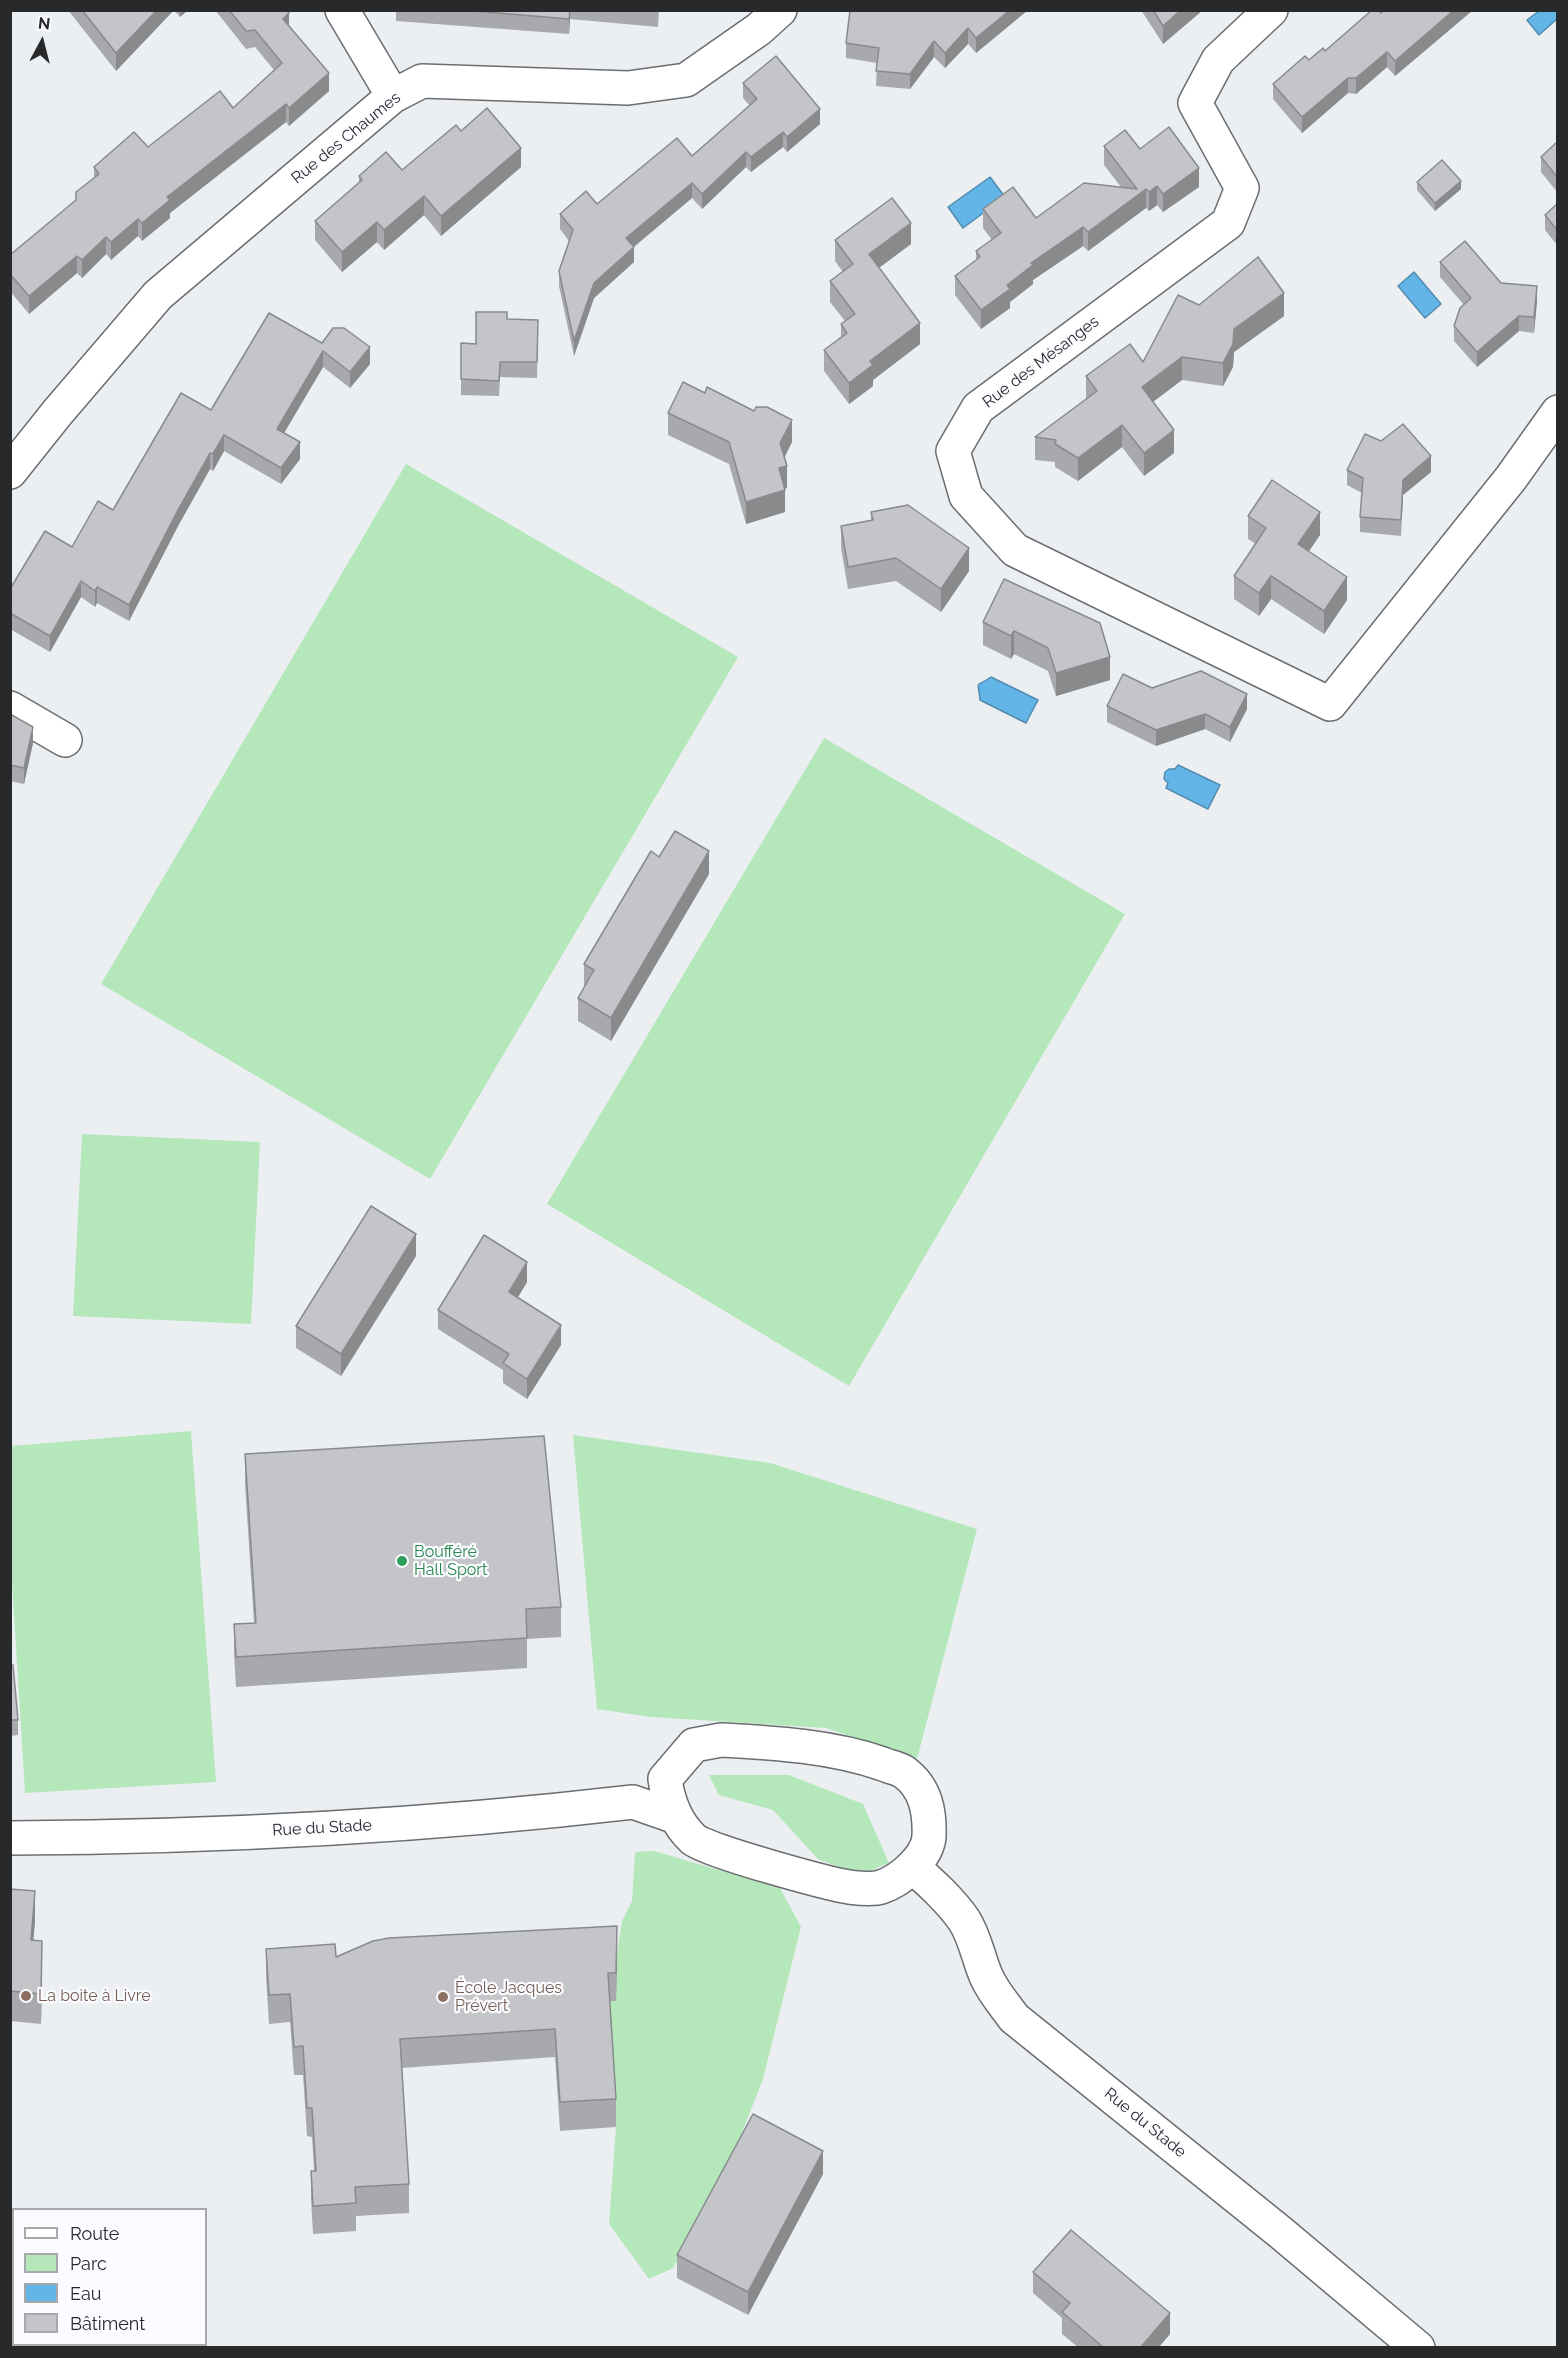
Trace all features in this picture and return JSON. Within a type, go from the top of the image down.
[{"type":"street","points":[[342,10],[393,96]]},
{"type":"street","name":"Rue des Chaumes","points":[[10,472],[57,413],[159,295],[393,96],[422,81],[628,88],[686,80],[759,29],[780,10]]},
{"type":"street","name":"Rue des Mésanges","points":[[1271,10],[1218,60],[1194,103],[1242,188],[1228,223],[978,408],[953,451],[966,496],[1015,550],[1330,704],[1510,478],[1557,412]]},
{"type":"street","points":[[10,708],[65,740]]},
{"type":"street","points":[[633,1802],[665,1779],[694,1745],[721,1740],[774,1743],[870,1760],[904,1772],[923,1793],[930,1815],[928,1841],[913,1867],[899,1879],[878,1888],[848,1887],[737,1857],[694,1841],[676,1817],[668,1799],[665,1779]]},
{"type":"street","name":"Rue du Stade","points":[[10,1838],[109,1838],[337,1829],[633,1802],[676,1817]]},
{"type":"street","name":"Rue du Stade","points":[[913,1867],[944,1895],[964,1921],[975,1943],[986,1975],[998,1997],[1014,2018],[1280,2232],[1418,2348]]},
{"type":"green space","points":[[406,464],[738,657],[430,1179],[101,984]]},
{"type":"green space","points":[[824,738],[1125,914],[849,1386],[547,1204]]},
{"type":"green space","points":[[82,1134],[260,1142],[251,1324],[73,1316]]},
{"type":"green space","points":[[191,1431],[216,1782],[25,1793],[11,1565],[11,1446]]},
{"type":"green space","points":[[573,1435],[770,1463],[977,1529],[917,1759],[826,1728],[651,1717],[597,1709]]},
{"type":"green space","points":[[709,1775],[789,1775],[863,1804],[889,1863],[859,1875],[818,1859],[773,1810],[719,1795]]},
{"type":"green space","points":[[654,1851],[780,1888],[801,1927],[763,2079],[736,2148],[673,2268],[649,2279],[609,2224],[616,2127],[608,2001],[616,2001],[617,1954],[622,1921],[632,1901],[635,1852]]},
{"type":"water","points":[[1539,11],[1558,11],[1557,19],[1539,35],[1527,20]]},
{"type":"water","points":[[990,177],[1005,197],[963,228],[948,207]]},
{"type":"water","points":[[1414,272],[1441,304],[1425,318],[1398,286]]},
{"type":"water","points":[[991,677],[1038,700],[1026,723],[980,700],[978,685]]},
{"type":"water","points":[[1178,765],[1220,785],[1208,809],[1166,788],[1168,783],[1164,779],[1165,772],[1175,769]]},
{"type":"building","points":[[82,10],[157,10],[116,53]]},
{"type":"building","points":[[229,10],[287,10],[289,13],[283,19],[329,73],[289,108],[286,104],[167,197],[170,200],[142,223],[138,219],[111,242],[106,237],[82,260],[77,256],[29,296],[10,274],[10,255],[76,200],[76,192],[99,174],[94,167],[134,132],[148,147],[220,91],[233,108],[282,63],[255,30],[246,31]]},
{"type":"building","points":[[462,10],[570,10],[569,19]]},
{"type":"building","points":[[850,10],[1010,10],[976,38],[968,28],[945,53],[934,41],[910,74],[876,71],[879,48],[846,43]]},
{"type":"building","points":[[1153,10],[1181,10],[1163,26]]},
{"type":"building","points":[[1372,10],[1379,10],[1381,13],[1384,10],[1454,10],[1395,61],[1387,52],[1356,78],[1348,78],[1302,117],[1273,84],[1305,56],[1309,60],[1323,48],[1325,51]]},
{"type":"building","points":[[776,56],[820,109],[787,137],[783,132],[751,157],[746,152],[702,194],[692,183],[626,238],[634,247],[594,283],[574,341],[559,271],[573,230],[560,214],[586,191],[597,204],[677,138],[692,156],[757,99],[743,83]]},
{"type":"building","points":[[487,108],[521,148],[441,216],[424,196],[384,230],[377,222],[342,252],[315,221],[362,180],[359,176],[386,152],[402,170],[456,125],[461,131]]},
{"type":"building","points":[[1169,127],[1199,168],[1163,194],[1157,186],[1149,192],[1146,189],[1088,232],[1083,227],[1031,263],[1033,265],[1007,285],[1010,289],[981,310],[955,276],[980,257],[976,251],[1001,233],[983,209],[1013,187],[1036,218],[1084,183],[1137,189],[1104,146],[1125,130],[1140,149]]},
{"type":"building","points":[[1557,142],[1557,177],[1541,157]]},
{"type":"building","points":[[1442,160],[1461,181],[1435,203],[1417,182]]},
{"type":"building","points":[[892,198],[911,223],[869,254],[920,323],[870,361],[873,365],[849,383],[824,350],[847,333],[841,324],[855,314],[830,281],[853,264],[835,240]]},
{"type":"building","points":[[1557,204],[1557,230],[1545,215]]},
{"type":"building","points":[[1465,241],[1501,283],[1537,286],[1534,317],[1519,316],[1477,352],[1454,326],[1460,308],[1471,298],[1440,262]]},
{"type":"building","points":[[1258,257],[1284,293],[1234,329],[1233,344],[1223,363],[1182,357],[1142,387],[1174,430],[1144,453],[1122,425],[1078,458],[1055,444],[1056,440],[1035,437],[1097,391],[1086,376],[1130,344],[1143,362],[1178,295],[1199,305]]},
{"type":"building","points":[[476,312],[507,312],[507,319],[538,320],[537,362],[500,362],[499,381],[461,379],[461,343],[476,344]]},
{"type":"building","points":[[269,313],[322,343],[333,328],[344,328],[370,347],[350,372],[323,351],[277,429],[300,442],[281,468],[224,435],[213,454],[210,453],[178,510],[129,605],[97,587],[95,591],[81,581],[50,636],[10,613],[10,589],[45,531],[72,547],[98,501],[113,510],[181,393],[211,410]]},
{"type":"building","points":[[683,382],[705,393],[707,387],[754,411],[756,407],[767,407],[792,420],[780,443],[787,466],[779,468],[785,490],[746,502],[729,442],[668,413]]},
{"type":"building","points":[[1403,424],[1431,456],[1403,480],[1401,520],[1360,517],[1363,478],[1347,470],[1365,434],[1381,441]]},
{"type":"building","points":[[1272,480],[1320,512],[1298,544],[1347,577],[1324,611],[1271,576],[1259,593],[1234,576],[1266,528],[1248,516]]},
{"type":"building","points":[[908,505],[969,548],[941,589],[896,558],[848,567],[841,526],[873,520],[871,512]]},
{"type":"building","points":[[1004,579],[1100,623],[1110,657],[1056,673],[1048,648],[1014,631],[1011,636],[983,622]]},
{"type":"building","points":[[1201,671],[1247,694],[1230,727],[1205,714],[1156,730],[1107,706],[1123,674],[1152,688]]},
{"type":"building","points":[[10,714],[33,727],[24,768],[10,765]]},
{"type":"building","points":[[675,831],[709,851],[611,1018],[578,998],[594,970],[584,964],[651,851],[659,857]]},
{"type":"building","points":[[371,1206],[416,1234],[341,1354],[296,1326]]},
{"type":"building","points":[[484,1235],[527,1262],[509,1292],[561,1325],[527,1379],[503,1363],[509,1354],[438,1310]]},
{"type":"building","name":"Boufféré Hall Sport","points":[[544,1436],[561,1607],[526,1609],[527,1638],[236,1657],[234,1624],[256,1623],[245,1454]]},
{"type":"building","points":[[10,1665],[13,1665],[18,1720],[10,1720]]},
{"type":"building","name":"La boite à Livre","points":[[10,1889],[35,1891],[31,1940],[42,1941],[41,1994],[10,1991]]},
{"type":"building","points":[[617,1926],[616,1973],[608,1973],[616,2099],[560,2102],[555,2029],[400,2039],[409,2184],[355,2187],[356,2203],[313,2206],[311,2171],[316,2171],[312,2108],[307,2108],[303,2046],[294,2047],[290,1994],[269,1995],[266,1949],[335,1944],[336,1957],[373,1941],[389,1938]]},
{"type":"building","points":[[753,2114],[823,2151],[748,2292],[677,2255]]},
{"type":"building","points":[[1071,2230],[1170,2313],[1140,2348],[1104,2348],[1062,2312],[1070,2303],[1033,2272]]},
{"type":"place","name":"Boufféré Hall Sport","points":[[402,1561]]},
{"type":"place","name":"La boite à Livre","points":[[26,1996]]},
{"type":"place","name":"École Jacques Prévert","points":[[443,1997]]}]
